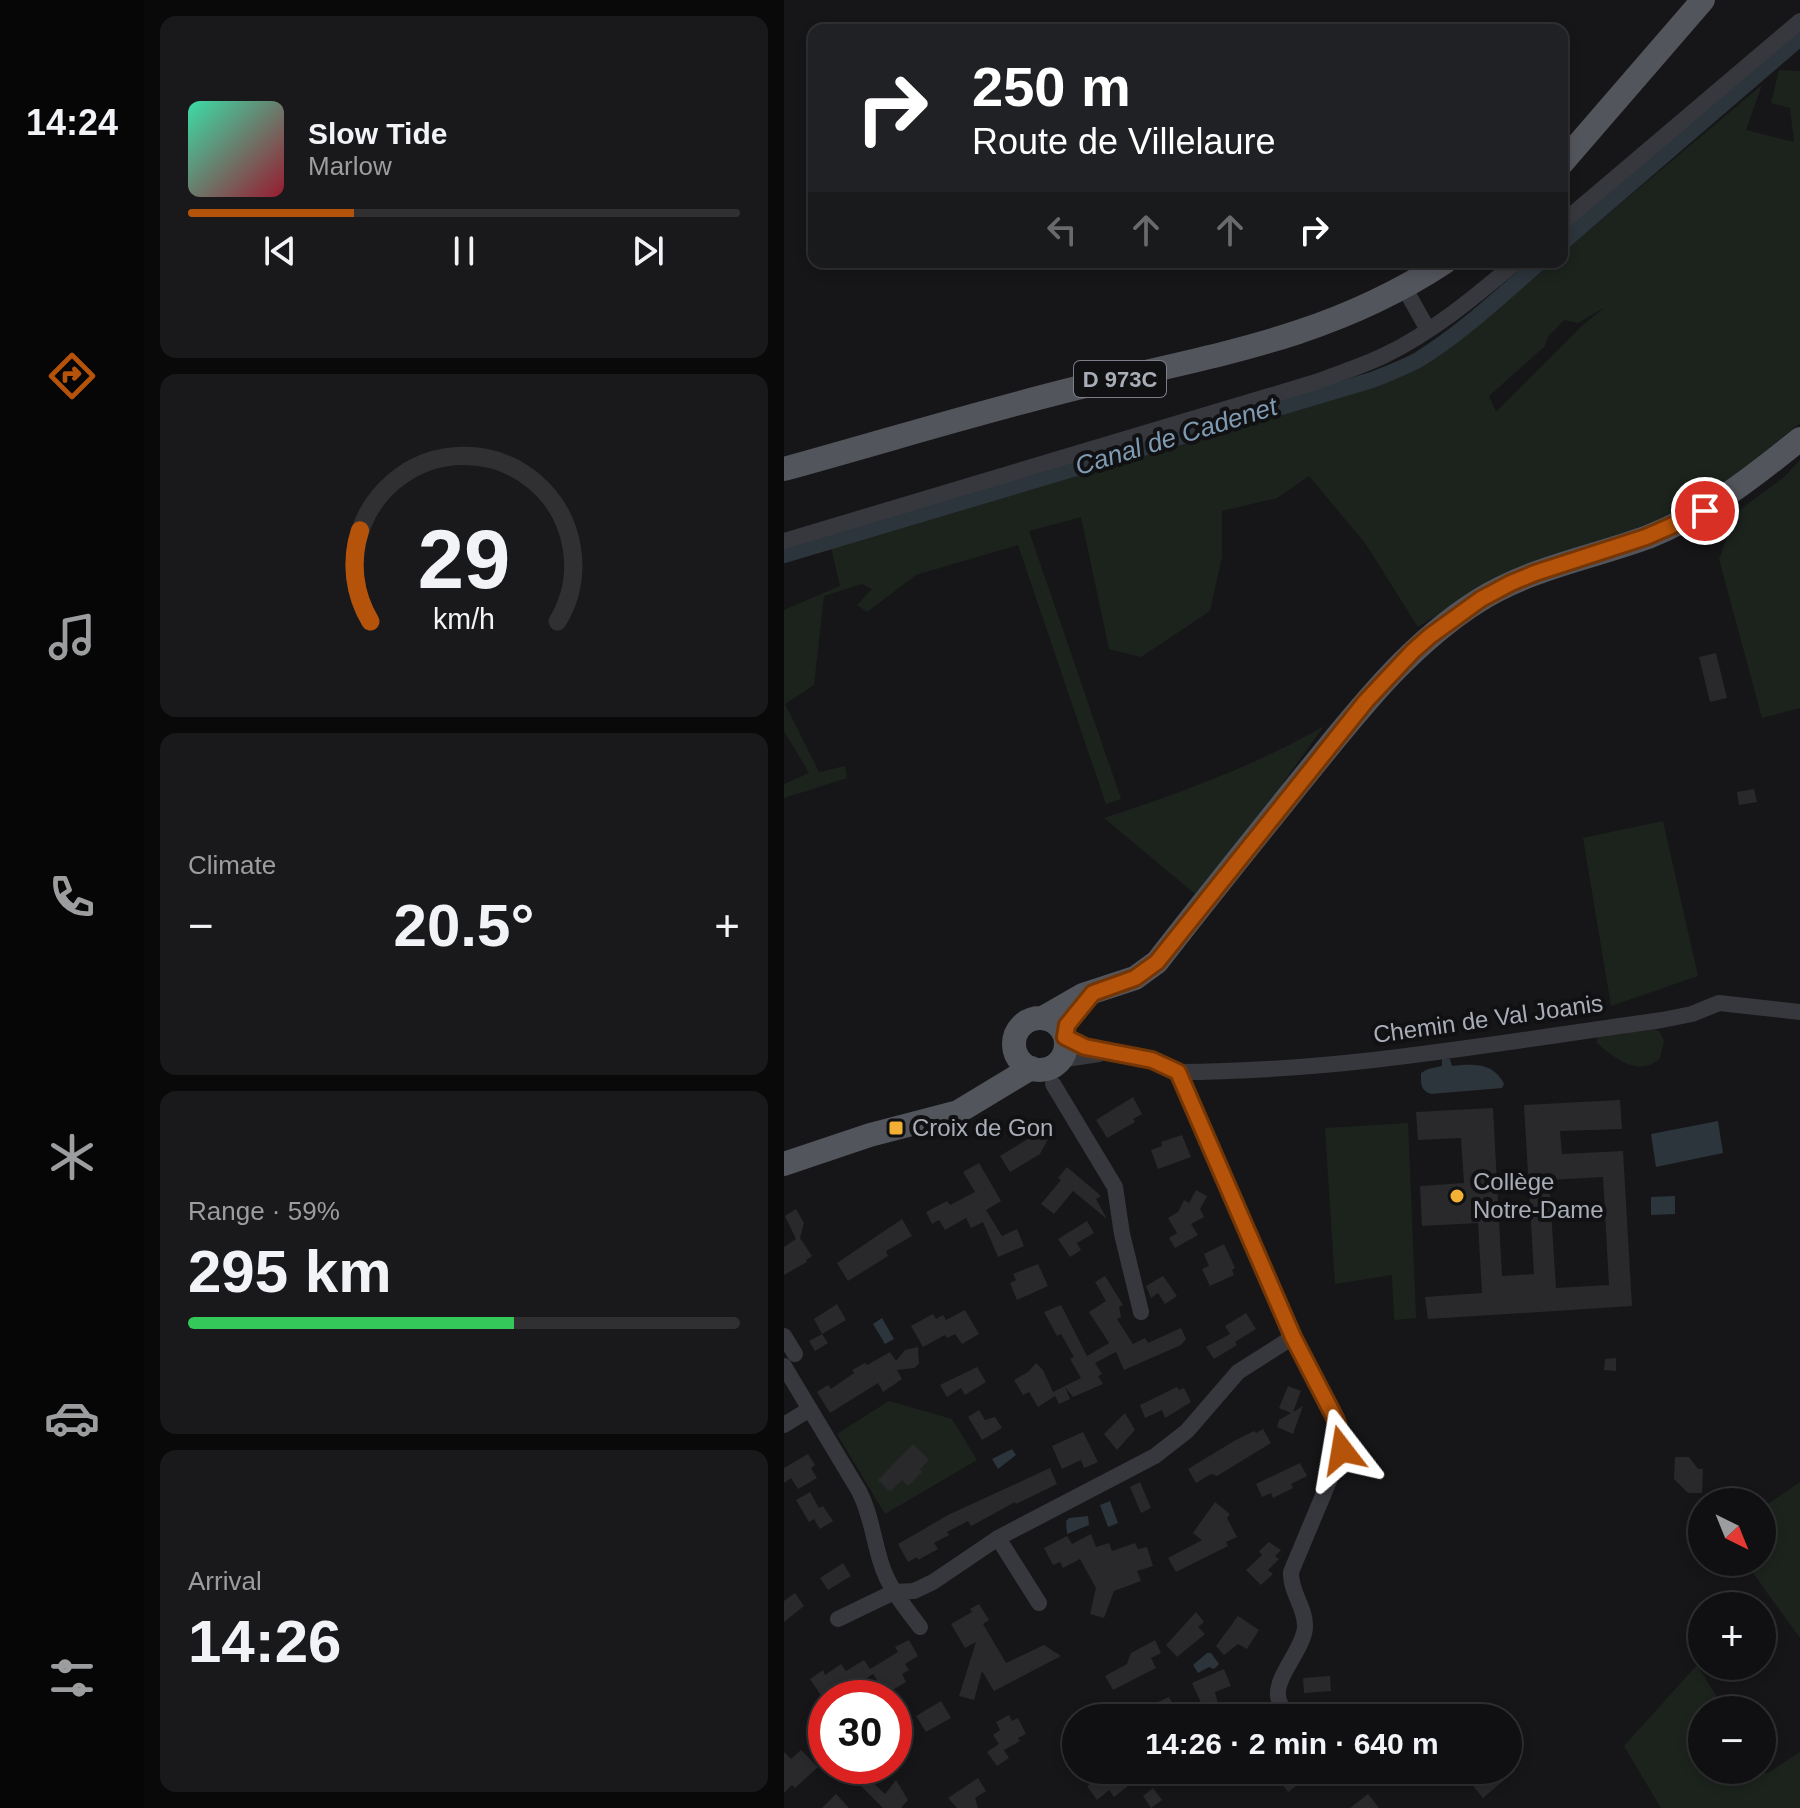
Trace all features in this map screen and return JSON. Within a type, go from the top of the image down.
[{"type":"main road","points":[[1568,156],[1703,0]]},
{"type":"main road","name":"D 973C","points":[[784,469],[1101,383],[1195,363],[1271,342],[1339,319],[1435,268]]},
{"type":"main road","points":[[896,1128],[935,1111],[976,1087],[1014,1045],[1019,1028],[1026,1022],[1043,1018],[1074,1000],[1135,978],[1157,962],[1366,701],[1413,651],[1452,619],[1481,599],[1523,578],[1646,537],[1705,511],[1800,439]]},
{"type":"main road","points":[[784,1164],[896,1128],[958,1112],[1052,1060],[1067,1025],[1093,993]]},
{"type":"main road","points":[[1043,1018],[1056,1024],[1052,1060]]},
{"type":"main road","points":[[1014,1045],[1019,1059],[1052,1060]]},
{"type":"street","points":[[1568,218],[1800,21]]},
{"type":"street","points":[[784,541],[1316,382],[1386,355],[1428,330],[1509,268]]},
{"type":"street","points":[[1404,287],[1428,330]]},
{"type":"street","name":"Chemin de Val Joanis","points":[[1178,1072],[1288,1068],[1389,1058],[1662,1020],[1692,1014],[1719,1003],[1800,1012]]},
{"type":"street","points":[[1141,1312],[1122,1234],[1115,1187],[1052,1060],[1108,1053],[1152,1060],[1178,1072],[1293,1337],[1335,1418],[1342,1450],[1291,1572],[1291,1583],[1305,1622],[1304,1638],[1281,1680],[1277,1692],[1280,1704]]},
{"type":"street","points":[[784,1336],[787,1364],[869,1512],[881,1566],[894,1592],[920,1627]]},
{"type":"street","points":[[838,1619],[894,1592],[914,1591],[933,1582],[998,1538],[1155,1456],[1187,1431],[1238,1372],[1293,1337]]},
{"type":"street","points":[[784,1425],[810,1409]]},
{"type":"street","points":[[998,1538],[1039,1603]]},
{"type":"shaded area","points":[[1779,70],[1800,71],[1800,423],[1732,479],[1671,518],[1498,576],[1418,627],[1365,543],[1309,476],[1277,498],[1222,511],[1222,557],[1210,611],[1141,657],[1109,649],[1081,517],[1029,531],[1121,799],[1106,804],[1018,545],[916,575],[867,612],[857,605],[872,589],[862,584],[824,596],[814,685],[785,704],[819,772],[845,766],[847,778],[784,798],[784,784],[809,773],[784,731],[784,610],[840,586],[831,547],[1230,431],[1394,377],[1420,365],[1496,309],[1545,268],[1568,268],[1568,248],[1762,85],[1746,130],[1794,142],[1790,108],[1771,103]],"holes":[[[1605,307],[1496,412],[1489,396],[1545,346],[1548,337],[1564,320],[1578,323]]]},
{"type":"shaded area","points":[[1800,460],[1800,708],[1762,718],[1719,559],[1737,512],[1784,477]]},
{"type":"shaded area","points":[[1324,726],[1278,790],[1195,894],[1104,818],[1217,778]]},
{"type":"shaded area","points":[[1663,821],[1698,976],[1611,1006],[1583,838]]},
{"type":"shaded area","points":[[1651,1028],[1659,1031],[1664,1041],[1660,1058],[1652,1064],[1626,1064],[1596,1042],[1599,1035]]},
{"type":"shaded area","points":[[1442,1059],[1450,1059],[1452,1066],[1488,1068],[1504,1084],[1502,1088],[1431,1094],[1423,1088],[1421,1073],[1442,1066]]},
{"type":"shaded area","points":[[1718,1121],[1723,1153],[1656,1167],[1651,1134]]},
{"type":"shaded area","points":[[1408,1123],[1416,1318],[1394,1320],[1392,1275],[1335,1284],[1325,1128]]},
{"type":"shaded area","points":[[1675,1196],[1675,1214],[1651,1215],[1651,1197]]},
{"type":"shaded area","points":[[882,1318],[894,1339],[885,1344],[873,1324]]},
{"type":"shaded area","points":[[889,1401],[952,1419],[977,1460],[885,1514],[837,1434]]},
{"type":"shaded area","points":[[1012,1449],[1016,1455],[998,1469],[992,1459]]},
{"type":"shaded area","points":[[1800,1482],[1800,1638],[1776,1605],[1776,1592],[1767,1592],[1755,1576],[1776,1576],[1776,1498]]},
{"type":"shaded area","points":[[1110,1501],[1118,1523],[1108,1527],[1100,1505]]},
{"type":"shaded area","points":[[1088,1516],[1089,1525],[1067,1534],[1066,1521],[1069,1518]]},
{"type":"shaded area","points":[[1211,1653],[1219,1664],[1214,1669],[1209,1667],[1198,1673],[1193,1665]]},
{"type":"shaded area","points":[[1688,1675],[1688,1680],[1706,1680],[1716,1696],[1688,1696],[1688,1784],[1776,1784],[1776,1768],[1800,1752],[1800,1808],[1661,1808],[1624,1746]]},
{"type":"building","points":[[1716,653],[1727,698],[1710,702],[1699,657]]},
{"type":"building","points":[[1754,789],[1757,802],[1739,805],[1737,792]]},
{"type":"building","points":[[1133,1097],[1142,1114],[1133,1119],[1135,1122],[1107,1138],[1096,1120]]},
{"type":"building","points":[[1620,1100],[1622,1129],[1560,1131],[1562,1154],[1623,1151],[1632,1306],[1428,1319],[1425,1297],[1482,1293],[1478,1223],[1422,1226],[1420,1186],[1464,1183],[1461,1138],[1418,1140],[1416,1112],[1493,1108],[1502,1276],[1534,1274],[1524,1105]],"holes":[[[1603,1177],[1609,1285],[1556,1288],[1549,1180]]]},
{"type":"building","points":[[1037,1121],[1053,1130],[1040,1154],[1010,1172],[1000,1156],[1031,1137]]},
{"type":"building","points":[[1182,1135],[1191,1157],[1158,1169],[1151,1150],[1162,1146],[1161,1142]]},
{"type":"building","points":[[979,1163],[1001,1201],[986,1210],[1002,1236],[1017,1229],[1024,1246],[998,1257],[983,1222],[971,1228],[966,1218],[945,1230],[939,1220],[932,1224],[926,1212],[947,1201],[950,1205],[975,1192],[963,1172]]},
{"type":"building","points":[[1067,1167],[1101,1196],[1096,1199],[1107,1219],[1073,1191],[1054,1214],[1041,1204],[1061,1180],[1058,1178]]},
{"type":"building","points":[[1196,1190],[1207,1196],[1200,1209],[1204,1217],[1191,1224],[1198,1235],[1175,1248],[1169,1238],[1177,1233],[1168,1218],[1178,1212],[1184,1200],[1189,1203]]},
{"type":"building","points":[[796,1209],[804,1223],[800,1238],[812,1256],[784,1275],[784,1247],[796,1239],[785,1216]]},
{"type":"building","points":[[902,1219],[912,1236],[886,1251],[888,1256],[848,1281],[837,1263]]},
{"type":"building","points":[[1087,1221],[1094,1233],[1077,1243],[1081,1250],[1070,1257],[1058,1239]]},
{"type":"building","points":[[1224,1244],[1235,1268],[1232,1270],[1234,1275],[1210,1286],[1202,1269],[1209,1266],[1204,1254]]},
{"type":"building","points":[[1038,1264],[1048,1286],[1017,1300],[1010,1283],[1016,1280],[1013,1274]]},
{"type":"building","points":[[1105,1276],[1123,1305],[1119,1307],[1121,1317],[1117,1319],[1133,1344],[1145,1338],[1148,1343],[1181,1328],[1186,1339],[1181,1345],[1124,1370],[1116,1352],[1095,1363],[1102,1374],[1098,1376],[1103,1384],[1073,1397],[1065,1387],[1070,1399],[1059,1404],[1055,1396],[1038,1407],[1029,1392],[1023,1395],[1014,1380],[1036,1363],[1043,1370],[1053,1392],[1081,1378],[1070,1359],[1074,1357],[1061,1334],[1057,1336],[1044,1312],[1061,1305],[1087,1356],[1109,1343],[1089,1312],[1106,1301],[1095,1282]]},
{"type":"building","points":[[1163,1276],[1177,1296],[1165,1304],[1158,1293],[1151,1298],[1146,1286]]},
{"type":"building","points":[[837,1304],[846,1320],[822,1334],[814,1319]]},
{"type":"building","points":[[965,1310],[979,1334],[962,1344],[955,1334],[947,1338],[945,1335],[923,1347],[911,1326],[933,1314],[936,1319],[943,1315],[946,1320]]},
{"type":"building","points":[[1246,1313],[1256,1329],[1214,1359],[1206,1347],[1230,1334],[1225,1326]]},
{"type":"building","points":[[822,1334],[828,1343],[815,1351],[809,1341]]},
{"type":"building","points":[[918,1347],[919,1364],[914,1368],[897,1370],[902,1379],[883,1392],[878,1383],[830,1413],[817,1392],[828,1385],[831,1389],[865,1363],[867,1365],[890,1352],[896,1361],[905,1350]]},
{"type":"building","points":[[1616,1358],[1616,1371],[1604,1370],[1605,1359]]},
{"type":"building","points":[[977,1367],[986,1382],[965,1395],[961,1388],[947,1397],[940,1385]]},
{"type":"building","points":[[1288,1386],[1301,1391],[1293,1412],[1303,1406],[1293,1434],[1277,1427],[1279,1420],[1291,1413],[1279,1408]]},
{"type":"building","points":[[1177,1387],[1179,1390],[1184,1388],[1191,1402],[1165,1418],[1162,1410],[1145,1418],[1140,1405]]},
{"type":"building","points":[[979,1410],[985,1420],[995,1417],[1002,1428],[982,1440],[968,1417]]},
{"type":"building","points":[[1125,1413],[1135,1430],[1117,1450],[1104,1434]]},
{"type":"building","points":[[1263,1429],[1271,1443],[1217,1476],[1211,1474],[1196,1483],[1188,1469],[1234,1441]]},
{"type":"building","points":[[1083,1432],[1098,1462],[1084,1468],[1081,1460],[1062,1469],[1052,1446]]},
{"type":"building","points":[[913,1444],[929,1460],[908,1486],[902,1480],[890,1492],[878,1480]]},
{"type":"building","points":[[808,1454],[815,1465],[811,1468],[817,1478],[798,1489],[791,1478],[784,1483],[784,1468]]},
{"type":"building","points":[[1675,1457],[1689,1457],[1698,1469],[1703,1469],[1702,1488],[1688,1488],[1688,1493],[1674,1479]]},
{"type":"building","points":[[1300,1463],[1307,1476],[1291,1484],[1293,1488],[1273,1498],[1271,1493],[1262,1497],[1256,1484]]},
{"type":"building","points":[[1050,1468],[1057,1484],[971,1526],[968,1521],[934,1543],[938,1549],[908,1562],[898,1544],[948,1515]]},
{"type":"building","points":[[1140,1482],[1151,1508],[1141,1513],[1130,1487]]},
{"type":"building","points":[[810,1492],[819,1508],[823,1506],[833,1521],[820,1529],[814,1519],[809,1522],[796,1500]]},
{"type":"building","points":[[1215,1502],[1230,1514],[1227,1518],[1237,1537],[1226,1542],[1228,1546],[1176,1572],[1168,1558],[1202,1540],[1193,1533]]},
{"type":"building","points":[[1091,1534],[1096,1547],[1109,1543],[1112,1551],[1135,1543],[1138,1549],[1147,1547],[1153,1566],[1137,1571],[1141,1581],[1114,1591],[1104,1618],[1090,1614],[1096,1588],[1080,1559],[1063,1568],[1060,1562],[1053,1565],[1044,1548],[1067,1536],[1072,1544]]},
{"type":"building","points":[[1269,1542],[1281,1550],[1275,1556],[1279,1559],[1268,1570],[1273,1574],[1261,1585],[1246,1570],[1262,1555],[1259,1551]]},
{"type":"building","points":[[843,1563],[851,1576],[828,1590],[820,1578]]},
{"type":"building","points":[[795,1593],[804,1606],[784,1622],[784,1601]]},
{"type":"building","points":[[979,1604],[989,1620],[983,1624],[1006,1663],[1044,1645],[1061,1656],[994,1691],[982,1671],[974,1700],[959,1696],[976,1642],[965,1648],[951,1624],[972,1612],[970,1609]]},
{"type":"building","points":[[1196,1612],[1204,1622],[1198,1627],[1205,1634],[1177,1657],[1166,1645]]},
{"type":"building","points":[[1238,1616],[1259,1630],[1247,1649],[1238,1644],[1224,1655],[1216,1646]]},
{"type":"building","points":[[909,1640],[918,1656],[905,1664],[909,1670],[902,1674],[905,1680],[877,1680],[873,1674],[864,1680],[810,1679],[823,1670],[825,1675],[841,1664],[846,1671],[864,1660],[870,1669],[898,1652],[895,1647]]},
{"type":"building","points":[[1155,1640],[1161,1653],[1151,1658],[1156,1668],[1113,1690],[1105,1676],[1127,1664],[1131,1653]]},
{"type":"building","points":[[1224,1669],[1231,1686],[1215,1692],[1218,1704],[1202,1704],[1192,1683]]},
{"type":"building","points":[[1330,1676],[1331,1691],[1304,1693],[1303,1678]]},
{"type":"building","points":[[1169,1697],[1173,1704],[1153,1704]]},
{"type":"building","points":[[941,1701],[951,1718],[926,1732],[916,1716]]},
{"type":"building","points":[[1009,1715],[1012,1721],[1018,1718],[1026,1734],[1004,1750],[1009,1758],[997,1766],[987,1752],[999,1744],[993,1735],[1000,1730],[996,1722]]},
{"type":"building","points":[[801,1750],[808,1757],[808,1776],[784,1793],[784,1752],[791,1759]]},
{"type":"building","points":[[978,1778],[986,1791],[975,1798],[978,1808],[957,1808],[948,1798]]},
{"type":"building","points":[[874,1784],[885,1794],[893,1784],[898,1784],[908,1800],[901,1808],[883,1808],[861,1786]]},
{"type":"building","points":[[1130,1784],[1114,1797],[1109,1790],[1097,1800],[1087,1786]]},
{"type":"building","points":[[1282,1784],[1299,1784],[1288,1792]]},
{"type":"building","points":[[1477,1784],[1500,1784],[1483,1798],[1474,1787]]},
{"type":"building","points":[[1153,1788],[1162,1800],[1151,1808],[1143,1796]]},
{"type":"building","points":[[836,1794],[849,1808],[822,1808]]},
{"type":"building","points":[[1368,1794],[1379,1808],[1350,1808]]},
{"type":"waterway","name":"Canal de Cadenet","points":[[1568,238],[1800,38]]},
{"type":"waterway","name":"Canal de Cadenet","points":[[784,555],[1372,380],[1412,363],[1450,338],[1533,268]]},
{"type":"place","name":"Croix de Gon","points":[[896,1128]]},
{"type":"place","name":"Collège Notre-Dame","points":[[1457,1196]]},
{"type":"route","points":[[1342,1450],[1335,1418],[1293,1337],[1178,1072],[1152,1060],[1085,1047],[1064,1036],[1067,1025],[1093,993],[1135,978],[1157,962],[1366,701],[1413,651],[1452,619],[1511,583],[1646,537],[1705,511]]}]
